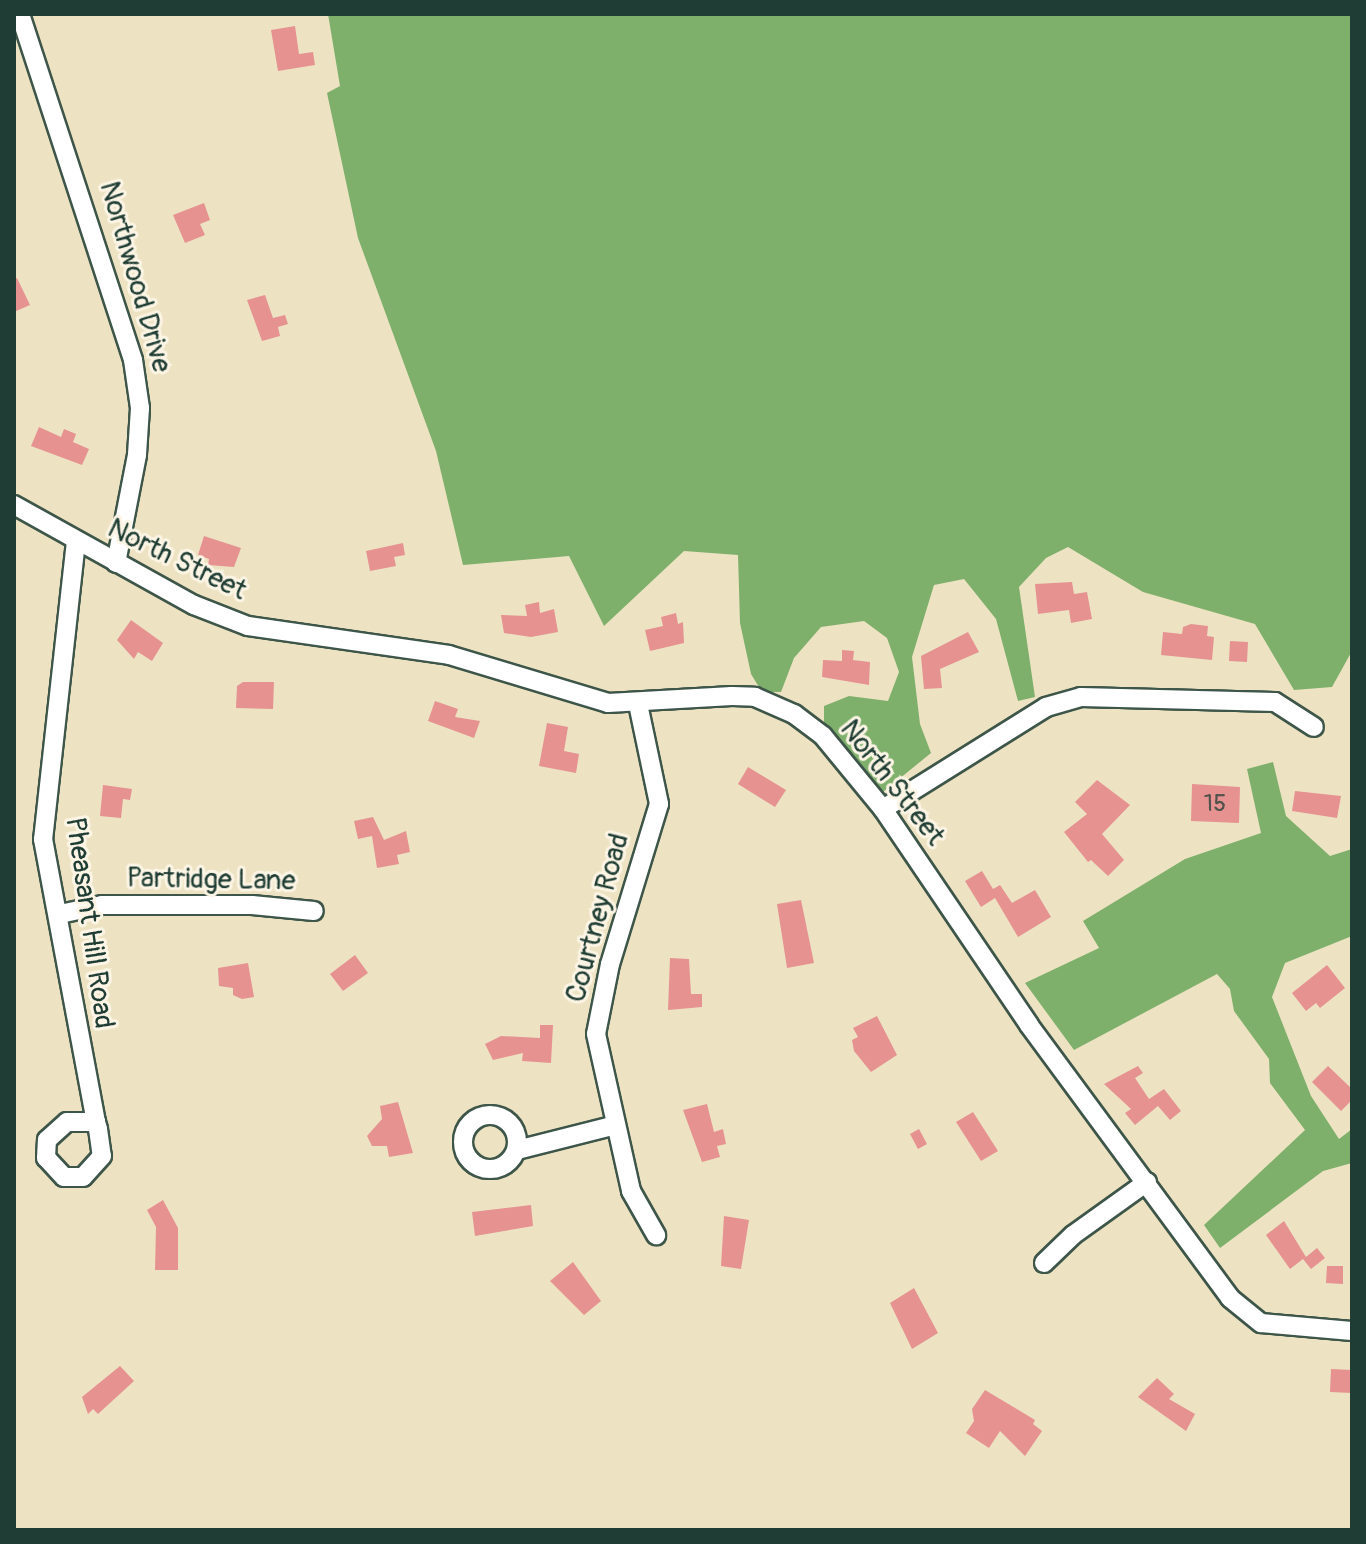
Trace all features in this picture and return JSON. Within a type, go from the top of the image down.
[{"type":"street","name":"Northwood Drive","points":[[20,14],[133,360],[140,408],[137,455],[116,563]]},
{"type":"street","name":"North Street","points":[[14,505],[194,605],[248,626],[399,645],[449,655],[570,695],[638,704],[755,697],[794,714],[823,736],[883,809],[1029,1025],[1245,1314],[1272,1326],[1352,1331]]},
{"type":"street","name":"Pheasant Hill Road","points":[[76,541],[44,806],[47,869],[60,914],[74,1023],[96,1122]]},
{"type":"street","points":[[883,809],[1046,707],[1081,697],[1275,702],[1314,727]]},
{"type":"street","name":"Courtney Road","points":[[638,704],[659,804],[610,964],[596,1034],[612,1126],[635,1202],[656,1235]]},
{"type":"street","name":"Partridge Lane","points":[[60,914],[102,905],[252,905],[314,911]]},
{"type":"street","points":[[517,1150],[612,1126]]},
{"type":"street","points":[[1044,1263],[1073,1235],[1147,1182]]},
{"type":"green space","points":[[328,14],[1352,14],[1352,651],[1332,687],[1294,690],[1255,624],[1143,592],[1068,547],[1046,558],[1019,587],[1035,697],[1018,701],[996,619],[964,579],[934,585],[912,657],[920,724],[931,753],[883,792],[824,727],[824,706],[849,696],[888,701],[899,672],[887,638],[864,621],[821,627],[794,658],[781,692],[762,692],[751,674],[740,623],[738,555],[684,551],[604,626],[569,556],[463,565],[436,451],[358,238],[327,93],[340,86]]},
{"type":"green space","points":[[1273,762],[1286,816],[1330,856],[1352,849],[1352,936],[1285,963],[1272,997],[1311,1096],[1339,1139],[1352,1129],[1352,1163],[1323,1171],[1220,1248],[1204,1225],[1305,1130],[1270,1083],[1269,1059],[1234,1011],[1230,989],[1217,974],[1074,1050],[1025,983],[1099,948],[1083,921],[1185,859],[1261,833],[1247,769]]},
{"type":"building","points":[[295,26],[299,54],[313,52],[315,65],[278,71],[271,30]]},
{"type":"building","points":[[204,203],[210,220],[200,224],[205,235],[185,243],[173,215]]},
{"type":"building","points":[[17,278],[30,305],[14,312],[14,279]]},
{"type":"building","points":[[265,295],[273,318],[285,315],[288,324],[278,327],[280,336],[262,341],[247,300]]},
{"type":"building","points":[[39,427],[61,437],[64,429],[76,434],[73,442],[89,449],[82,465],[31,446]]},
{"type":"building","points":[[204,536],[241,548],[234,567],[208,565],[209,559],[198,555]]},
{"type":"building","points":[[403,543],[405,555],[394,557],[396,566],[370,571],[366,551]]},
{"type":"building","points":[[1072,582],[1074,594],[1087,592],[1092,619],[1071,623],[1069,610],[1038,614],[1035,584]]},
{"type":"building","points":[[539,602],[540,613],[554,609],[558,632],[531,637],[504,633],[501,615],[527,616],[525,605]]},
{"type":"building","points":[[676,613],[678,624],[683,622],[684,643],[650,651],[645,630],[663,626],[661,617]]},
{"type":"building","points":[[131,620],[163,643],[152,661],[138,652],[134,659],[117,640]]},
{"type":"building","points":[[1191,624],[1208,626],[1207,636],[1214,637],[1212,660],[1161,655],[1163,632],[1182,634],[1183,627]]},
{"type":"building","points":[[968,632],[979,652],[940,669],[942,688],[924,689],[921,656]]},
{"type":"building","points":[[1230,641],[1248,642],[1247,662],[1229,661]]},
{"type":"building","points":[[842,650],[854,651],[853,660],[870,662],[869,685],[822,677],[823,660],[842,661]]},
{"type":"building","points":[[243,682],[274,682],[273,709],[236,708],[237,686]]},
{"type":"building","points":[[435,701],[458,709],[455,717],[480,721],[474,738],[428,721]]},
{"type":"building","points":[[547,723],[568,727],[564,751],[579,754],[576,773],[539,766]]},
{"type":"building","points":[[748,767],[786,790],[775,807],[738,784]]},
{"type":"building","points":[[1097,780],[1130,805],[1102,834],[1124,860],[1108,876],[1091,860],[1088,862],[1064,832],[1087,814],[1075,802]]},
{"type":"building","points":[[1192,784],[1240,787],[1239,823],[1191,821]]},
{"type":"building","points":[[103,785],[132,789],[130,800],[123,799],[121,818],[100,816]]},
{"type":"building","points":[[1295,791],[1341,796],[1337,818],[1292,811]]},
{"type":"building","points":[[373,817],[384,840],[406,831],[410,852],[397,855],[399,864],[377,868],[372,836],[358,839],[354,821]]},
{"type":"building","points":[[982,871],[993,889],[1000,885],[1012,903],[1035,890],[1051,917],[1018,937],[995,898],[981,907],[965,881]]},
{"type":"building","points":[[801,900],[814,963],[787,968],[777,904]]},
{"type":"building","points":[[355,955],[368,973],[343,991],[330,974]]},
{"type":"building","points":[[670,958],[689,959],[691,994],[702,994],[702,1007],[668,1010]]},
{"type":"building","points":[[248,963],[254,997],[242,999],[233,995],[233,988],[219,986],[218,968]]},
{"type":"building","points":[[1327,965],[1345,988],[1320,1008],[1316,1003],[1306,1011],[1292,993]]},
{"type":"building","points":[[877,1016],[897,1055],[871,1072],[854,1051],[852,1040],[858,1037],[853,1028]]},
{"type":"building","points":[[540,1025],[553,1025],[551,1063],[522,1061],[523,1053],[493,1060],[485,1044],[501,1036],[540,1038]]},
{"type":"building","points":[[1138,1066],[1143,1073],[1135,1078],[1149,1099],[1164,1089],[1181,1111],[1170,1120],[1158,1106],[1135,1125],[1125,1113],[1131,1109],[1104,1084]]},
{"type":"building","points":[[1328,1066],[1352,1089],[1352,1100],[1341,1111],[1312,1082]]},
{"type":"building","points":[[398,1102],[413,1153],[389,1157],[387,1146],[372,1146],[367,1136],[382,1119],[380,1106]]},
{"type":"building","points":[[707,1104],[714,1132],[723,1129],[726,1144],[717,1146],[720,1157],[702,1162],[683,1110]]},
{"type":"building","points":[[973,1112],[998,1151],[981,1161],[956,1122]]},
{"type":"building","points":[[919,1129],[927,1144],[918,1149],[910,1134]]},
{"type":"building","points":[[163,1200],[178,1228],[178,1270],[155,1270],[156,1227],[147,1210]]},
{"type":"building","points":[[531,1205],[533,1226],[475,1236],[472,1212]]},
{"type":"building","points":[[724,1216],[749,1220],[741,1269],[721,1266]]},
{"type":"building","points":[[1284,1221],[1306,1257],[1317,1248],[1325,1258],[1311,1269],[1303,1259],[1290,1269],[1266,1235]]},
{"type":"building","points":[[573,1262],[601,1301],[584,1315],[550,1281]]},
{"type":"building","points":[[1327,1266],[1343,1266],[1343,1284],[1326,1283]]},
{"type":"building","points":[[914,1288],[938,1333],[912,1349],[890,1303]]},
{"type":"building","points":[[120,1366],[134,1381],[98,1414],[93,1409],[88,1414],[82,1397]]},
{"type":"building","points":[[1331,1369],[1352,1370],[1352,1393],[1330,1392]]},
{"type":"building","points":[[1157,1378],[1174,1394],[1169,1399],[1195,1414],[1186,1431],[1138,1397]]},
{"type":"building","points":[[985,1390],[1035,1420],[1033,1424],[1042,1431],[1025,1456],[1000,1431],[989,1448],[966,1433],[974,1421],[972,1409]]}]
